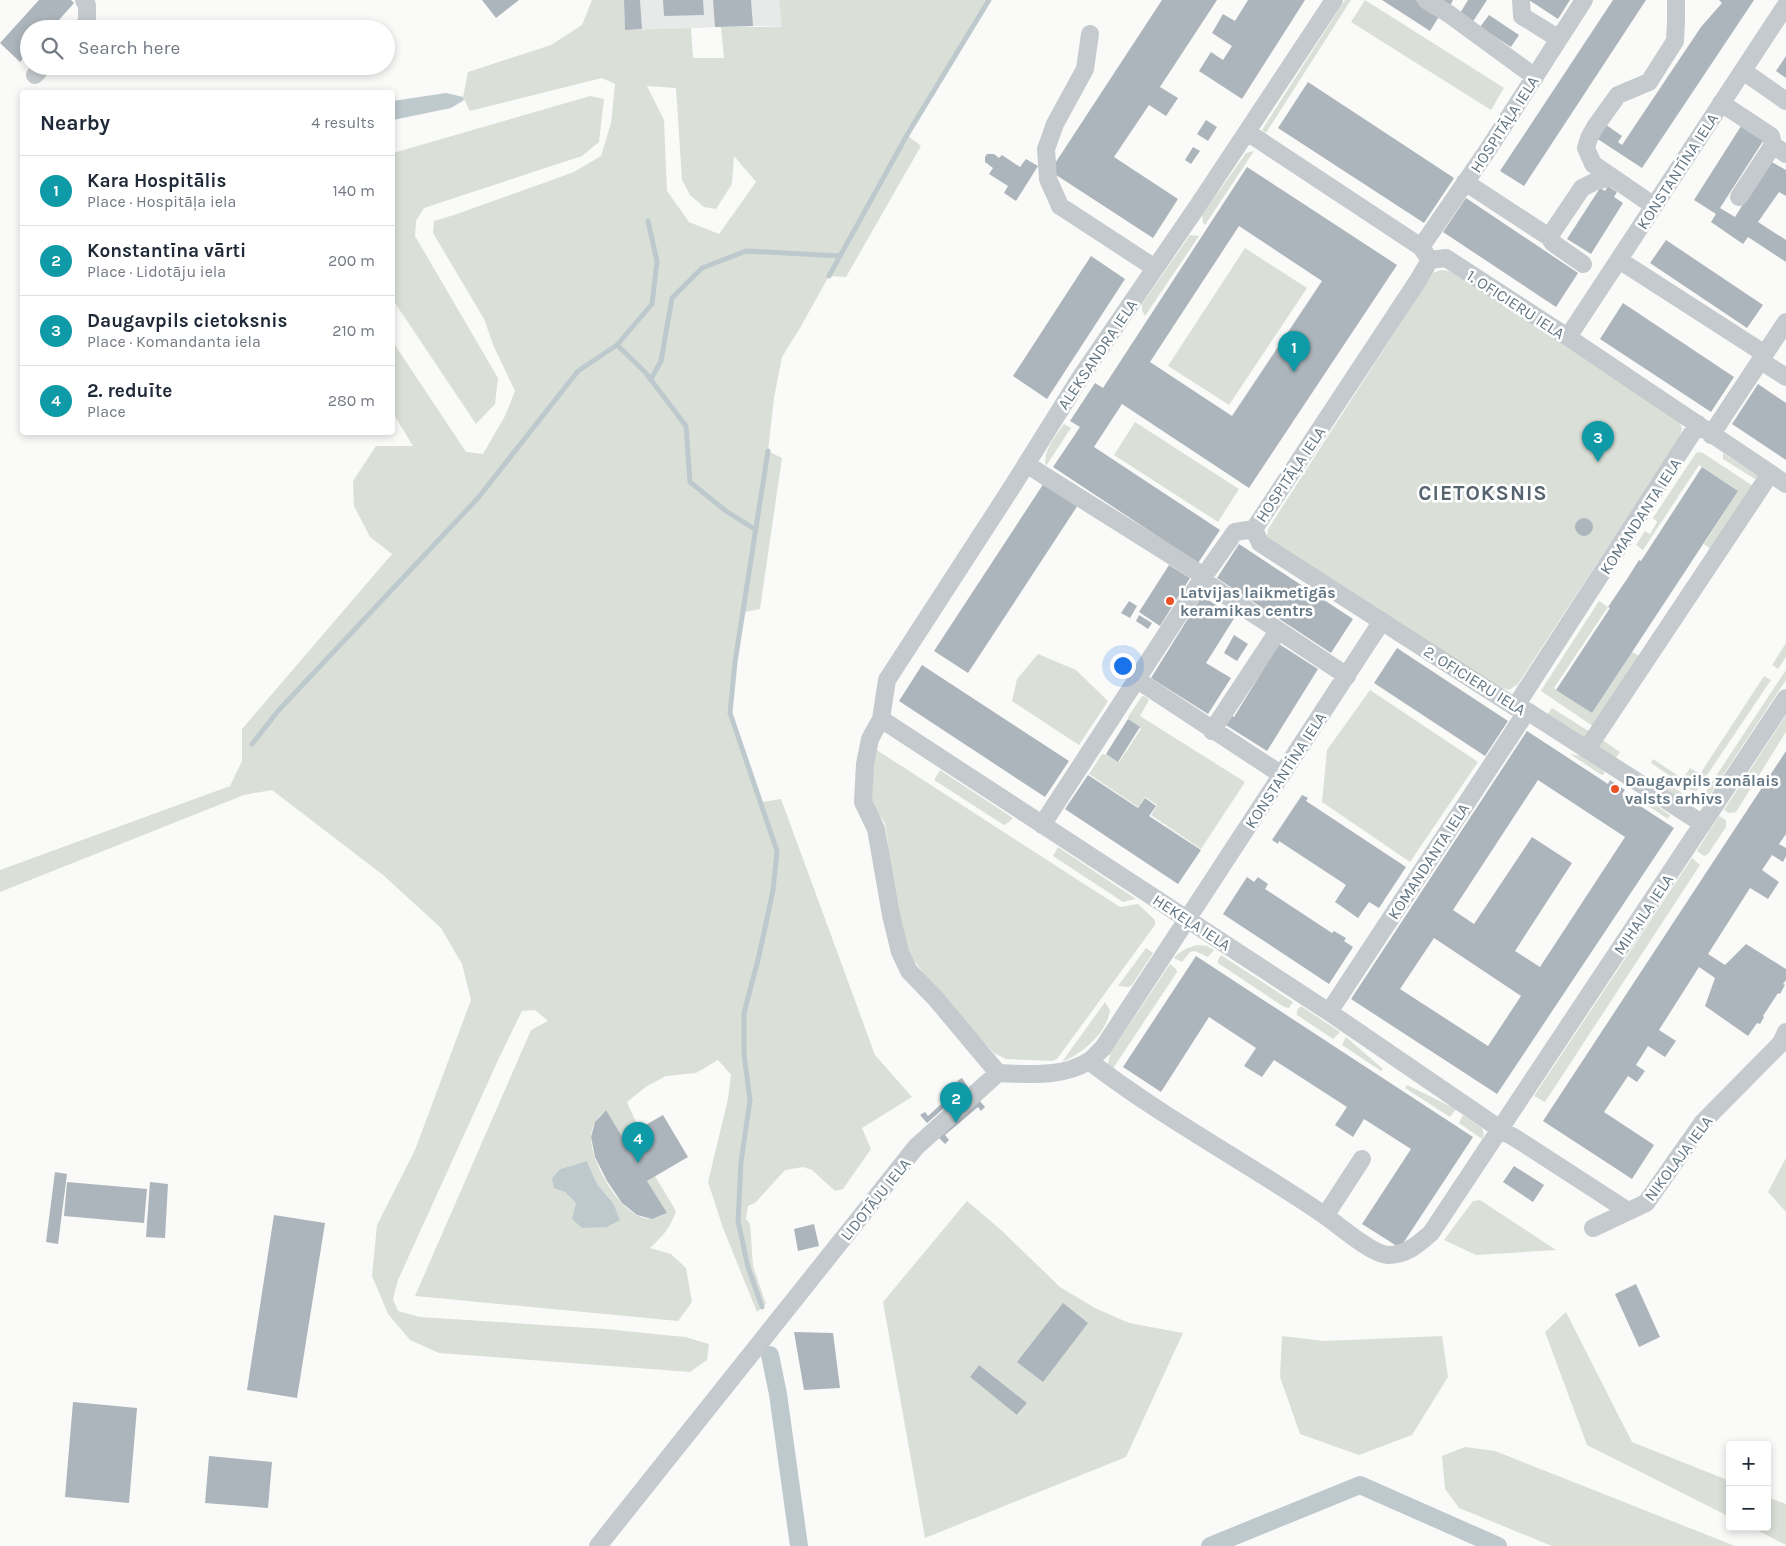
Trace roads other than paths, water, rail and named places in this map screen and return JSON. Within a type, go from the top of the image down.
[{"type":"street","points":[[84,0],[87,5],[88,20]]},
{"type":"street","name":"ALEKSANDRA IELA","points":[[998,1073],[936,999],[909,971],[900,952],[891,915],[876,829],[864,802],[865,764],[870,739],[881,719],[887,680],[1080,378],[1334,0]]},
{"type":"street","points":[[1426,0],[1449,14],[1534,77]]},
{"type":"street","points":[[1521,0],[1522,16],[1558,40]]},
{"type":"street","name":"HOSPITĀĻA IELA","points":[[1042,825],[1203,577],[1235,532],[1254,529],[1417,282],[1425,254],[1466,182],[1584,0]]},
{"type":"street","points":[[1654,206],[1593,164],[1586,148],[1589,138],[1618,95],[1649,82],[1675,41],[1676,0]]},
{"type":"street","name":"KONSTANTĪNA IELA","points":[[1568,337],[1786,5]]},
{"type":"street","points":[[1090,34],[1085,69],[1055,124],[1046,149],[1048,178],[1060,206],[1155,268]]},
{"type":"street","points":[[1742,71],[1786,101]]},
{"type":"street","points":[[1721,103],[1770,136],[1779,150],[1739,197]]},
{"type":"street","name":"1. OFICIERU IELA","points":[[1247,132],[1425,254],[1446,258],[1568,337],[1786,484]]},
{"type":"street","points":[[1549,236],[1582,188],[1596,181],[1612,178]]},
{"type":"street","points":[[1466,182],[1549,236],[1553,243],[1583,264]]},
{"type":"street","points":[[1619,260],[1763,358],[1786,377]]},
{"type":"street","name":"KOMANDANTA IELA","points":[[1329,1012],[1521,709],[1705,430],[1763,358],[1786,322]]},
{"type":"street","points":[[1026,464],[1203,577],[1278,631],[1347,676]]},
{"type":"street","points":[[1587,749],[1770,474]]},
{"type":"street","name":"2. OFICIERU IELA","points":[[1254,529],[1260,543],[1703,824]]},
{"type":"street","name":"KONSTANTĪNA IELA","points":[[1188,919],[1382,621]]},
{"type":"street","points":[[1212,731],[1278,631]]},
{"type":"street","points":[[1136,679],[1282,776]]},
{"type":"street","name":"MIHAILA IELA","points":[[1088,1061],[1125,1089],[1325,1216],[1363,1244],[1387,1255],[1409,1252],[1431,1233],[1786,698]]},
{"type":"street","name":"HEKEĻA IELA","points":[[881,719],[1329,1012],[1500,1129]]},
{"type":"street","points":[[998,1073],[1049,1074],[1088,1061],[1102,1048],[1188,919]]},
{"type":"street","name":"NIKOLAJA IELA","points":[[1500,1129],[1628,1211],[1646,1203],[1703,1122],[1781,1042],[1786,1032]]},
{"type":"street","name":"LIDOTĀJU IELA","points":[[598,1546],[916,1147],[998,1073]]},
{"type":"street","points":[[1325,1216],[1362,1159]]},
{"type":"street","points":[[1593,1228],[1628,1211]]},
{"type":"waterway","points":[[829,276],[907,135],[989,0]]},
{"type":"waterway","points":[[252,744],[278,711],[478,498],[578,371],[617,345],[652,304],[657,261],[648,221]]},
{"type":"waterway","points":[[651,379],[661,361],[672,298],[702,268],[746,251],[840,256]]},
{"type":"waterway","points":[[617,345],[645,372],[686,426],[690,482],[726,511],[756,530]]},
{"type":"waterway","points":[[762,1307],[748,1267],[738,1221],[741,1162],[750,1100],[744,1054],[744,1013],[759,956],[773,890],[777,851],[730,713],[735,662],[768,451]]},
{"type":"waterway","points":[[770,1355],[778,1394],[799,1546]]},
{"type":"waterway","points":[[1210,1546],[1360,1485],[1498,1546]]},
{"type":"place","name":"Kara Hospitālis","points":[[1294,372]]},
{"type":"place","name":"Daugavpils cietoksnis","points":[[1598,462]]},
{"type":"place","name":"Latvijas laikmetīgās keramikas centrs","points":[[1170,601]]},
{"type":"place","name":"Daugavpils zonālais valsts arhīvs","points":[[1615,789]]},
{"type":"place","name":"Konstantīna vārti","points":[[956,1123]]},
{"type":"place","name":"2. reduīte","points":[[638,1163]]},
{"type":"district","name":"CIETOKSNIS","points":[[1483,493]]}]
